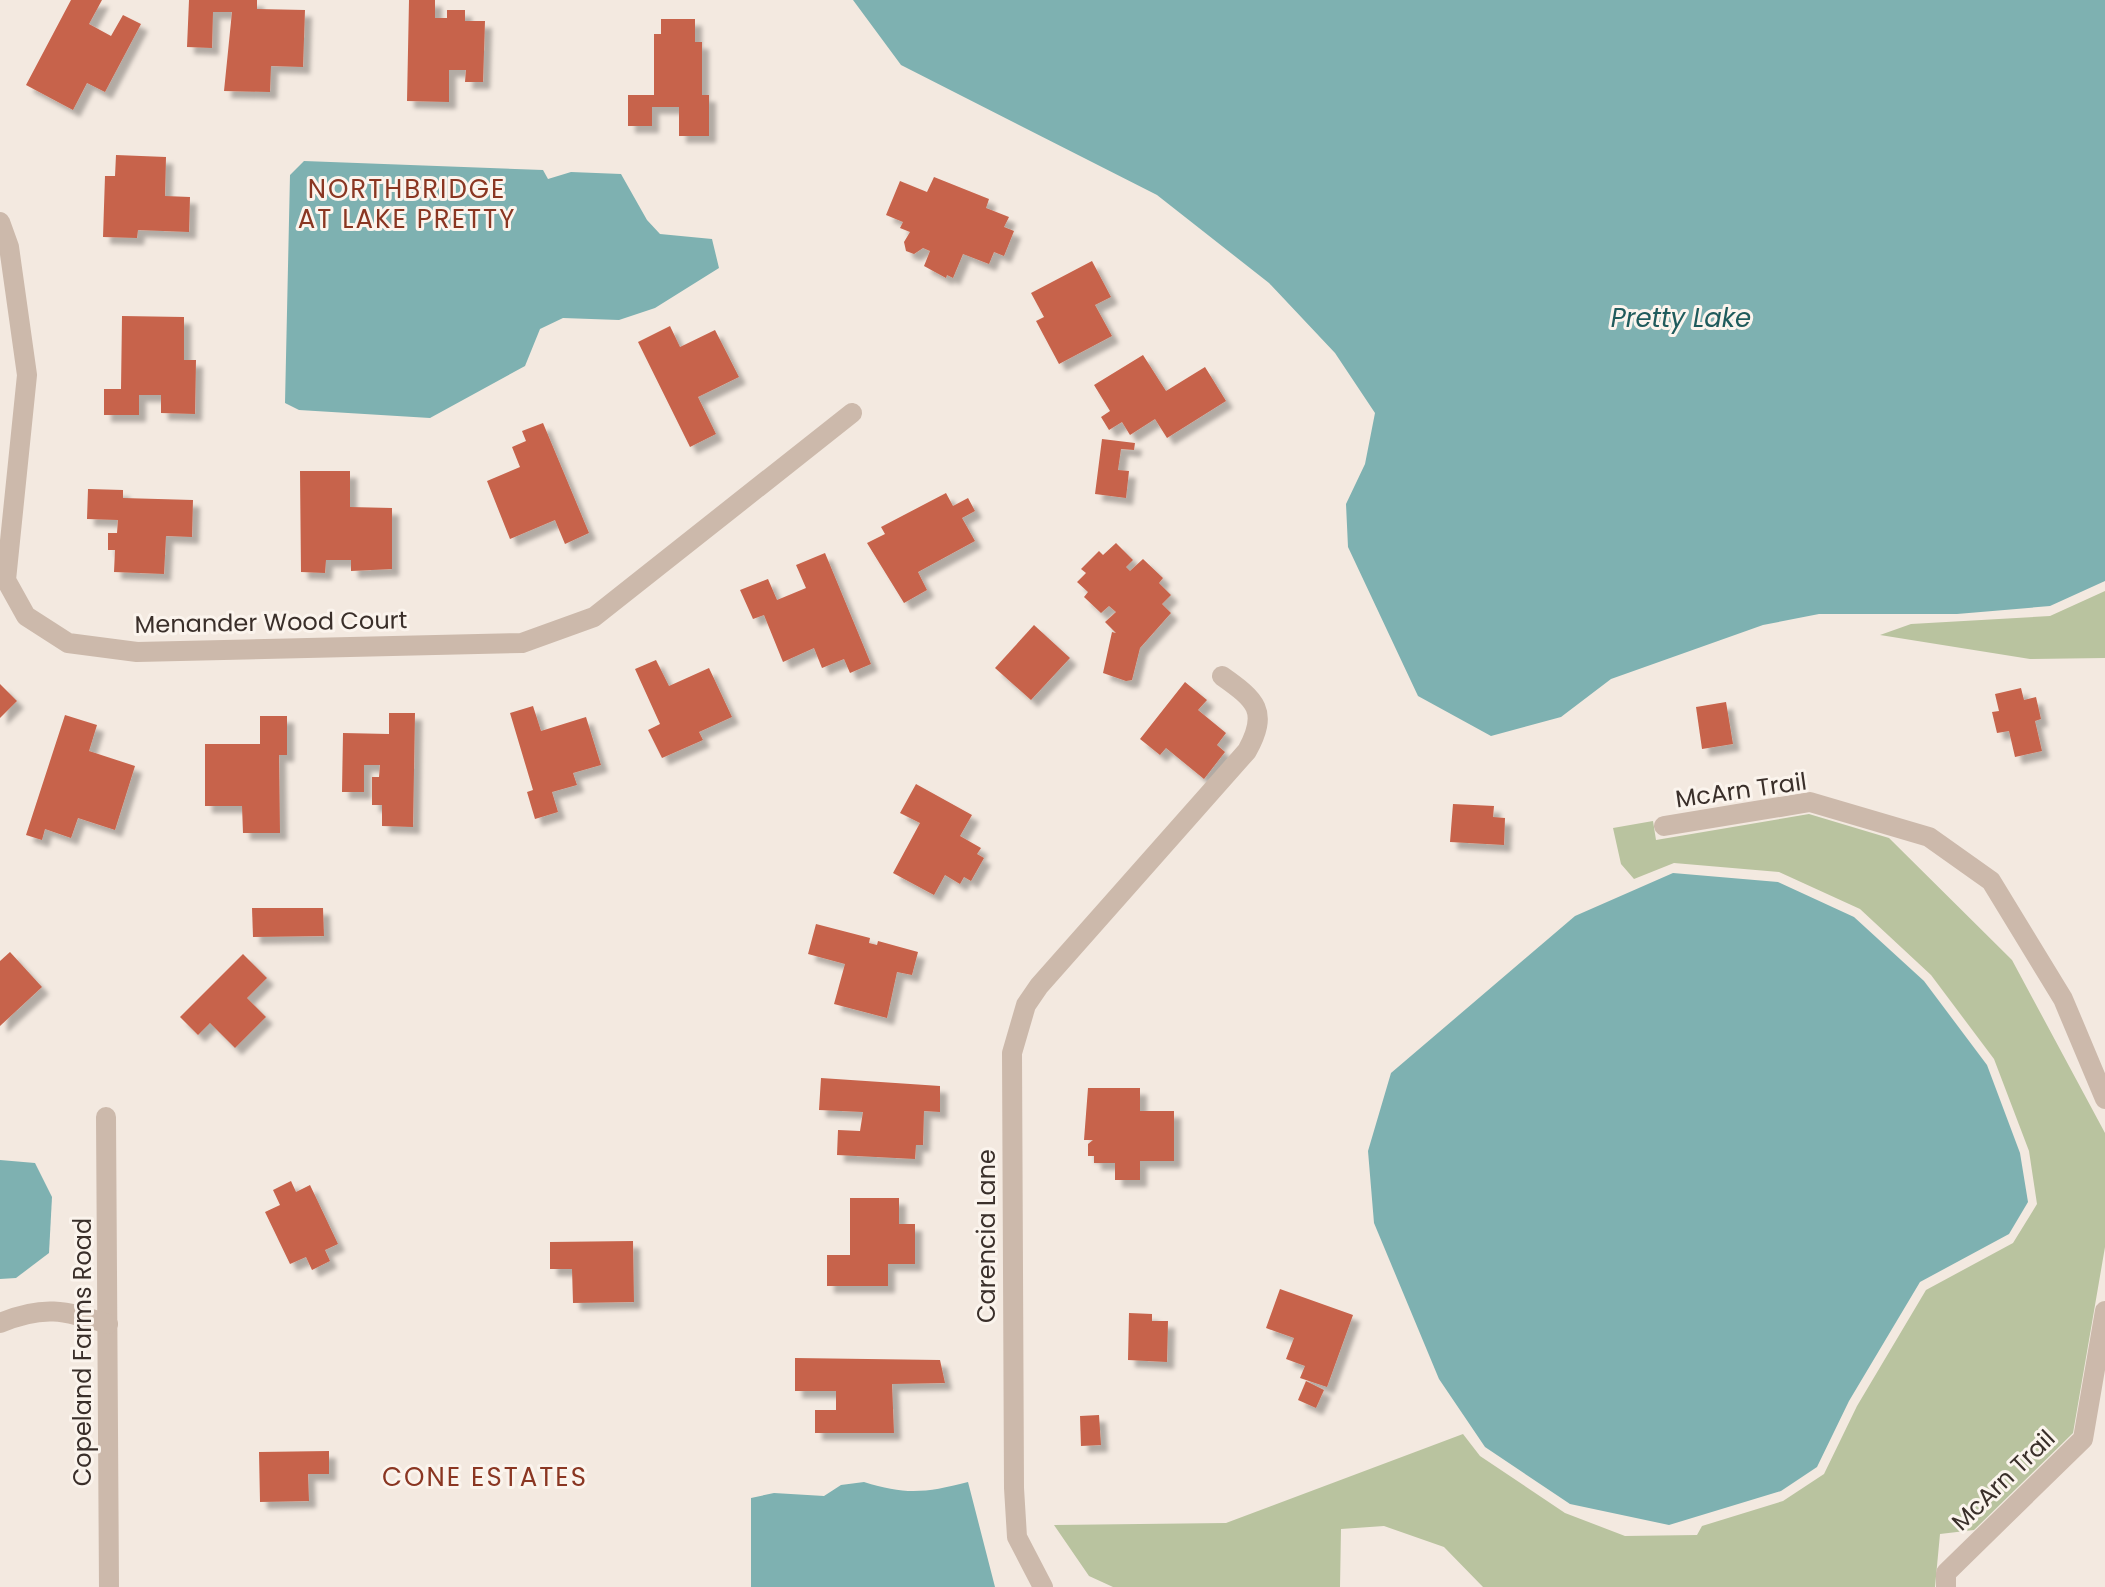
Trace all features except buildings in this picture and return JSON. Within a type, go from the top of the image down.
[{"type":"street","name":"Menander Wood Court","points":[[0,222],[9,247],[27,375],[6,580],[26,616],[68,643],[137,652],[522,643],[594,617],[852,413]]},
{"type":"street","name":"Carencia Lane","points":[[1043,1587],[1017,1537],[1014,1488],[1012,1053],[1026,1005],[1247,751],[1258,732],[1259,711],[1250,696],[1222,676]]},
{"type":"street","name":"McArn Trail","points":[[1664,826],[1810,802],[1929,837],[1991,881],[2063,999],[2105,1099]]},
{"type":"street","name":"Copeland Farms Road","points":[[106,1117],[109,1587]]},
{"type":"street","points":[[0,1323],[34,1309],[83,1316],[108,1324]]},
{"type":"street","name":"McArn Trail","points":[[1946,1587],[1946,1573],[2083,1439],[2105,1311]]},
{"type":"green space","points":[[2105,591],[2105,658],[2030,659],[1880,635],[1911,624],[2050,616]]},
{"type":"green space","points":[[1809,814],[1889,838],[2012,960],[2105,1133],[2105,1247],[2073,1433],[1974,1530],[1940,1534],[1935,1587],[1483,1587],[1444,1547],[1384,1526],[1341,1529],[1340,1587],[1113,1587],[1089,1576],[1054,1525],[1226,1523],[1463,1434],[1480,1456],[1565,1513],[1625,1536],[1697,1535],[1702,1526],[1783,1501],[1824,1474],[1857,1406],[1926,1290],[2013,1243],[2037,1204],[2029,1151],[1994,1059],[1931,975],[1860,909],[1779,872],[1674,863],[1634,879],[1621,864],[1613,828],[1653,821],[1656,840]]},
{"type":"water","name":"Pretty Lake","points":[[853,0],[2105,0],[2105,581],[2050,606],[1957,614],[1819,614],[1763,625],[1611,679],[1561,717],[1491,736],[1418,696],[1348,547],[1346,504],[1365,464],[1375,413],[1335,353],[1269,283],[1157,195],[901,65]]},
{"type":"water","points":[[304,161],[543,170],[548,179],[571,172],[621,174],[647,220],[660,234],[712,239],[719,268],[655,308],[619,320],[563,318],[540,329],[525,366],[430,418],[299,410],[285,403],[290,175]]},
{"type":"water","points":[[1673,873],[1778,882],[1854,917],[1924,981],[1987,1065],[2020,1153],[2028,1202],[2009,1234],[1920,1282],[1849,1401],[1817,1467],[1781,1491],[1669,1525],[1570,1504],[1485,1447],[1439,1379],[1374,1223],[1368,1151],[1391,1073],[1575,916]]},
{"type":"water","points":[[0,1160],[35,1163],[52,1197],[49,1253],[16,1278],[0,1279]]},
{"type":"water","points":[[864,1482],[916,1491],[968,1482],[995,1587],[751,1587],[751,1498],[774,1493],[824,1496],[841,1485]]},
{"type":"district","name":"NORTHBRIDGE AT LAKE PRETTY","points":[[407,204]]},
{"type":"district","name":"CONE ESTATES","points":[[485,1477]]}]
